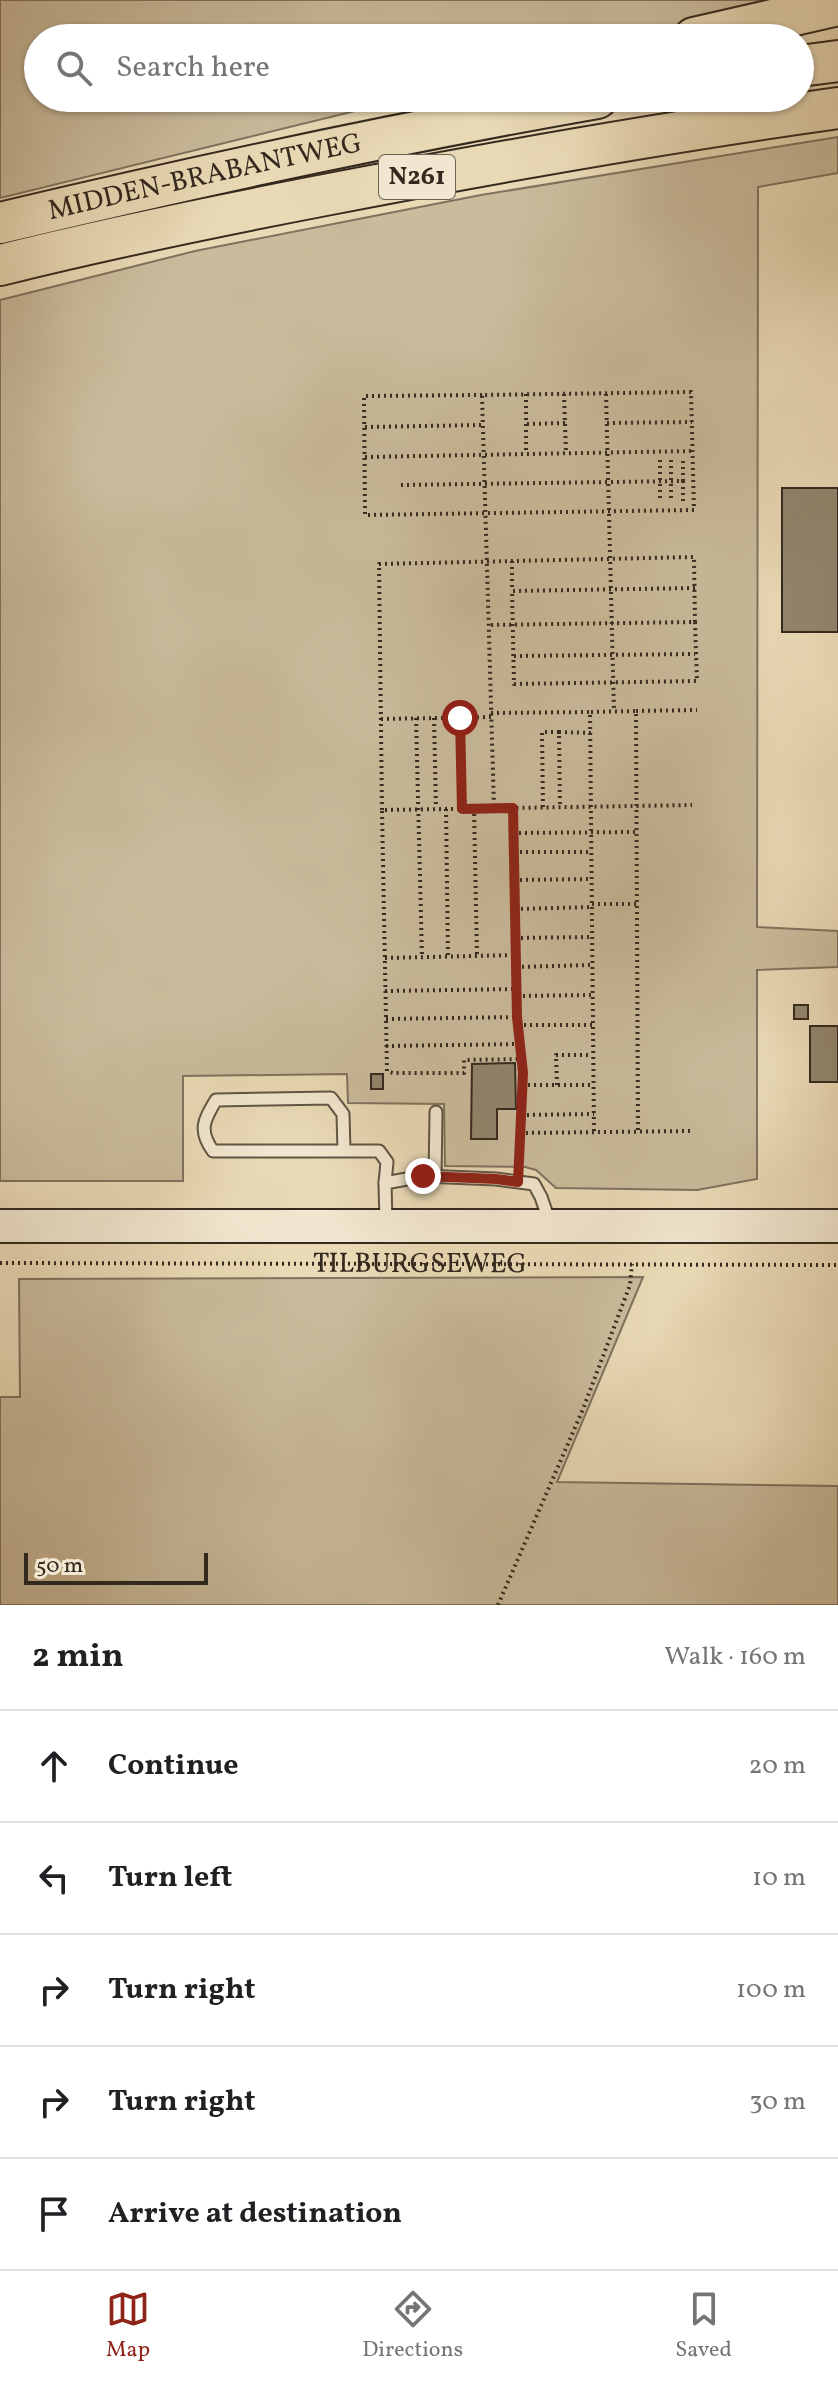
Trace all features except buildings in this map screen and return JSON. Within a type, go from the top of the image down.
[{"type":"highway","points":[[755,24],[838,5]]},
{"type":"highway","points":[[814,64],[838,61]]},
{"type":"highway","name":"MIDDEN-BRABANTWEG","points":[[814,111],[838,108]]},
{"type":"highway","name":"N261","points":[[214,172],[398,112]]},
{"type":"highway","name":"MIDDEN-BRABANTWEG","points":[[0,223],[214,172],[515,112]]},
{"type":"highway","name":"MIDDEN-BRABANTWEG","points":[[0,265],[120,235],[464,168],[810,112]]},
{"type":"street","name":"TILBURGSEWEG","points":[[0,1226],[838,1226]]},
{"type":"lane","points":[[344,1151],[343,1114],[331,1098],[216,1100],[204,1120],[205,1139],[213,1151],[344,1151],[379,1151],[387,1162],[386,1227]]},
{"type":"lane","points":[[435,1177],[436,1112]]},
{"type":"lane","points":[[385,1183],[423,1176],[534,1184],[551,1226]]},
{"type":"path","points":[[691,392],[694,510],[365,515],[364,396],[564,394],[691,392]]},
{"type":"path","points":[[606,393],[614,711]]},
{"type":"path","points":[[526,394],[526,454]]},
{"type":"path","points":[[564,394],[566,453]]},
{"type":"path","points":[[482,395],[494,808]]},
{"type":"path","points":[[607,423],[692,422]]},
{"type":"path","points":[[526,424],[565,423]]},
{"type":"path","points":[[365,427],[482,425]]},
{"type":"path","points":[[365,457],[692,451]]},
{"type":"path","points":[[683,459],[683,501]]},
{"type":"path","points":[[660,460],[660,502]]},
{"type":"path","points":[[671,460],[671,502]]},
{"type":"path","points":[[401,485],[683,481]]},
{"type":"path","points":[[512,561],[514,684],[697,681],[694,557],[611,558],[379,564],[387,1071],[464,1073],[464,1060],[521,1059]]},
{"type":"path","points":[[512,591],[695,588]]},
{"type":"path","points":[[488,625],[695,622]]},
{"type":"path","points":[[514,656],[696,654]]},
{"type":"path","points":[[381,719],[697,710]]},
{"type":"path","points":[[636,711],[638,1132]]},
{"type":"path","points":[[590,712],[594,1132]]},
{"type":"path","points":[[416,718],[422,957]]},
{"type":"path","points":[[434,718],[436,809]]},
{"type":"path","points":[[460,718],[462,809]]},
{"type":"path","points":[[532,732],[591,733]]},
{"type":"path","points":[[542,732],[543,807]]},
{"type":"path","points":[[559,732],[560,807]]},
{"type":"path","points":[[382,810],[692,805]]},
{"type":"path","points":[[474,808],[477,956]]},
{"type":"path","points":[[513,808],[517,1017],[522,1085],[518,1182]]},
{"type":"path","points":[[446,809],[448,957]]},
{"type":"path","points":[[513,833],[636,832]]},
{"type":"path","points":[[514,852],[591,852]]},
{"type":"path","points":[[514,880],[592,879]]},
{"type":"path","points":[[515,909],[636,904]]},
{"type":"path","points":[[515,938],[592,937]]},
{"type":"path","points":[[385,958],[516,955]]},
{"type":"path","points":[[516,967],[592,965]]},
{"type":"path","points":[[385,991],[517,989]]},
{"type":"path","points":[[517,996],[593,995]]},
{"type":"path","points":[[386,1019],[517,1017]]},
{"type":"path","points":[[518,1025],[593,1025]]},
{"type":"path","points":[[386,1046],[520,1044]]},
{"type":"path","points":[[557,1085],[556,1055],[593,1055]]},
{"type":"path","points":[[522,1085],[594,1085]]},
{"type":"path","points":[[521,1115],[594,1114]]},
{"type":"path","points":[[520,1133],[692,1131]]},
{"type":"path","name":"TILBURGSEWEG","points":[[0,1263],[838,1265]]},
{"type":"path","points":[[498,1605],[583,1409],[630,1285],[632,1264]]},
{"type":"shaded area","points":[[0,0],[815,0],[716,24],[24,24],[24,112],[351,112],[0,198]]},
{"type":"shaded area","points":[[838,137],[838,173],[758,187],[757,927],[838,931],[838,967],[757,970],[757,1179],[697,1190],[556,1188],[536,1170],[525,1167],[445,1166],[444,1104],[348,1103],[347,1074],[183,1076],[183,1181],[0,1181],[0,300],[195,251],[481,195]]},
{"type":"shaded area","points":[[643,1277],[557,1482],[838,1486],[838,1605],[0,1605],[0,1397],[20,1397],[19,1279]]},
{"type":"route","points":[[423,1176],[518,1182],[523,1073],[517,1017],[513,808],[462,809],[460,718]]}]
